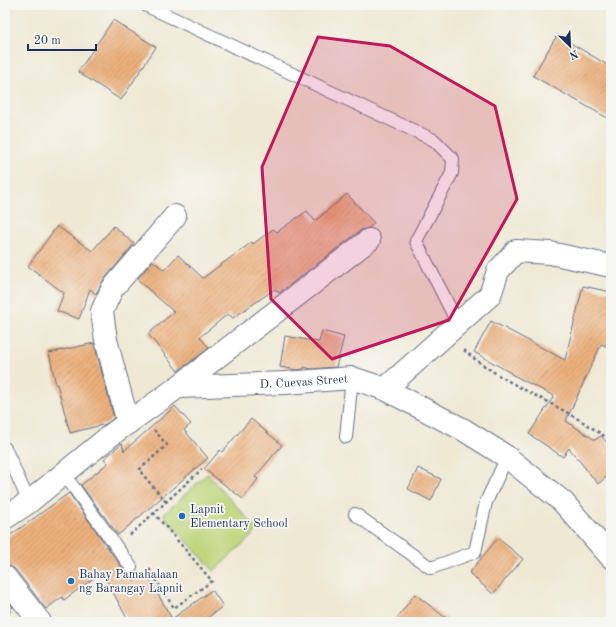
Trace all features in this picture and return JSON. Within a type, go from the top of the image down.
[{"type":"street","points":[[134,419],[106,340],[102,311],[112,289],[175,216]]},
{"type":"street","points":[[5,518],[29,502],[134,419],[178,387],[368,240]]},
{"type":"street","points":[[385,389],[490,295],[498,271],[516,251],[550,253],[611,266]]},
{"type":"street","name":"D. Cuevas Street","points":[[178,387],[285,383],[352,378],[385,389],[464,430],[507,457],[563,502],[611,557]]},
{"type":"street","points":[[5,576],[40,622]]},
{"type":"lane","points":[[147,6],[434,140],[453,159],[452,173],[416,241],[452,329]]},
{"type":"lane","points":[[346,437],[352,378]]},
{"type":"lane","points":[[5,448],[29,502]]},
{"type":"lane","points":[[355,514],[431,568],[475,552],[486,502],[507,457]]},
{"type":"lane","points":[[64,474],[131,567]]},
{"type":"path","points":[[452,329],[473,358],[506,380],[582,421],[611,441]]},
{"type":"path","points":[[134,419],[167,446],[139,470],[166,502]]},
{"type":"path","points":[[116,547],[202,470]]},
{"type":"path","points":[[131,567],[146,564],[174,608],[212,580],[154,513]]},
{"type":"highlighted area","points":[[318,37],[390,46],[495,106],[517,199],[449,320],[332,359],[271,299],[262,167]]},
{"type":"green space","points":[[207,474],[258,530],[214,571],[163,515]]},
{"type":"building","points":[[113,20],[156,47],[121,100],[78,72]]},
{"type":"building","points":[[557,35],[611,67],[611,120],[533,76]]},
{"type":"building","points":[[347,194],[374,223],[369,228],[361,230],[279,293],[275,289],[233,318],[228,314],[200,337],[209,348],[178,371],[148,334],[174,312],[137,279],[153,261],[164,270],[178,255],[203,278],[252,242],[253,244],[273,229],[277,232],[307,211],[315,221]]},
{"type":"building","points":[[57,226],[92,251],[114,226],[134,244],[103,281],[96,294],[90,289],[79,319],[57,311],[64,293],[28,266]]},
{"type":"building","points":[[583,286],[611,292],[611,348],[601,344],[566,421],[595,440],[601,436],[611,447],[611,473],[598,484],[569,448],[563,457],[529,434],[554,396],[511,374],[474,352],[491,321],[565,360]]},
{"type":"building","points":[[322,331],[344,337],[336,367],[311,369],[304,367],[304,369],[297,370],[280,367],[285,336],[319,342]]},
{"type":"building","points":[[94,343],[114,418],[106,424],[70,433],[57,384],[56,385],[49,353]]},
{"type":"building","points":[[175,406],[191,424],[184,430],[208,458],[118,535],[81,485],[108,463],[104,459],[122,443],[124,451]]},
{"type":"building","points":[[251,419],[282,445],[255,477],[258,479],[243,499],[204,469],[220,450],[222,452]]},
{"type":"building","points":[[418,468],[441,479],[431,501],[408,489]]},
{"type":"building","points":[[69,493],[125,572],[130,574],[134,580],[146,573],[172,619],[212,590],[223,606],[202,622],[129,622],[102,572],[64,600],[62,597],[46,609],[15,569],[5,565],[5,539]]},
{"type":"building","points":[[498,538],[523,559],[493,594],[469,573]]},
{"type":"building","points":[[415,594],[451,622],[394,622]]},
{"type":"building","points":[[5,597],[13,607],[5,620]]},
{"type":"place","name":"Lapnit Elementary School","points":[[182,516]]},
{"type":"place","name":"Bahay Pamahalaan ng Barangay Lapnit","points":[[71,581]]}]
